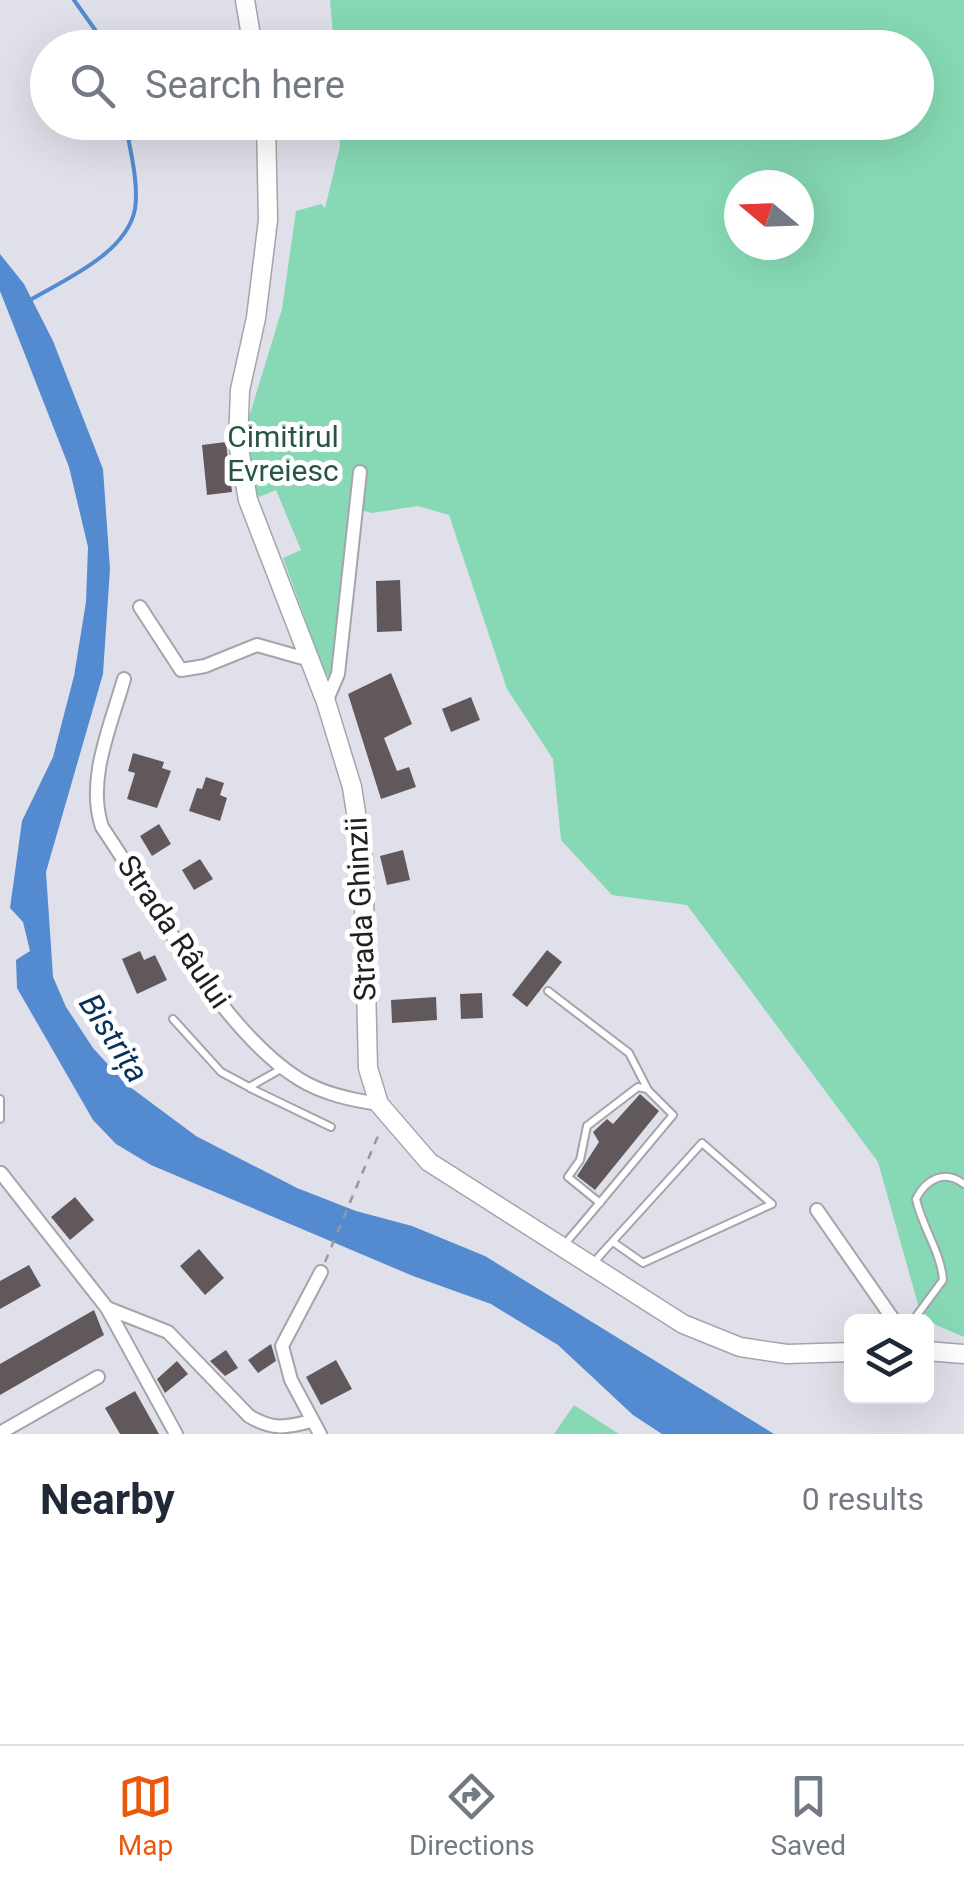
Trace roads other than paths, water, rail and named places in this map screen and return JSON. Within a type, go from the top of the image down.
[{"type":"street","points":[[245,0],[250,30]]},
{"type":"street","name":"Strada Ghinzii","points":[[266,140],[268,220],[256,318],[240,390],[238,443],[248,500],[326,702],[352,787],[364,858],[368,1068],[379,1104],[430,1162],[713,1340],[787,1354],[844,1352]]},
{"type":"street","points":[[326,702],[338,674],[360,472]]},
{"type":"street","points":[[140,607],[180,670],[205,666],[258,645],[310,660]]},
{"type":"street","name":"Strada Râului","points":[[124,679],[98,774],[96,811],[102,827],[233,1018],[284,1068],[318,1088],[379,1104]]},
{"type":"street","points":[[1,1173],[107,1308],[176,1434]]},
{"type":"street","points":[[817,1210],[889,1314]]},
{"type":"street","points":[[320,1434],[291,1380],[282,1346],[321,1272]]},
{"type":"street","points":[[107,1308],[168,1332],[249,1416],[265,1426],[284,1428],[310,1421]]},
{"type":"street","points":[[934,1352],[964,1354]]},
{"type":"street","points":[[0,1434],[98,1378]]},
{"type":"lane","points":[[548,991],[629,1052],[647,1089],[672,1115],[562,1247]]},
{"type":"lane","points":[[173,1019],[221,1072],[330,1128]]},
{"type":"lane","points":[[249,1088],[284,1068]]},
{"type":"lane","points":[[600,1202],[568,1177],[580,1160],[587,1126],[638,1087],[647,1089]]},
{"type":"lane","points":[[0,1099],[0,1119]]},
{"type":"lane","points":[[592,1266],[612,1242],[702,1143],[772,1204],[643,1264],[612,1242]]},
{"type":"lane","points":[[918,1314],[943,1280],[942,1265],[921,1224],[916,1199],[932,1179],[946,1176],[964,1184]]},
{"type":"water","points":[[0,254],[24,284],[53,341],[103,469],[110,569],[103,674],[46,872],[53,977],[66,1007],[93,1048],[126,1084],[196,1136],[297,1188],[356,1211],[412,1226],[485,1256],[774,1434],[662,1434],[633,1415],[558,1345],[491,1304],[413,1276],[151,1165],[116,1144],[93,1120],[17,988],[16,960],[30,951],[23,922],[10,908],[22,821],[53,757],[74,676],[86,602],[88,547],[69,467],[0,291]]},
{"type":"waterway","points":[[74,0],[95,30]]},
{"type":"waterway","points":[[30,300],[92,264],[130,225],[136,188],[128,140]]},
{"type":"park label","name":"Cimitirul Evreiesc","points":[[283,454]]},
{"type":"water label","name":"Bistrița","points":[[114,1038]]}]
